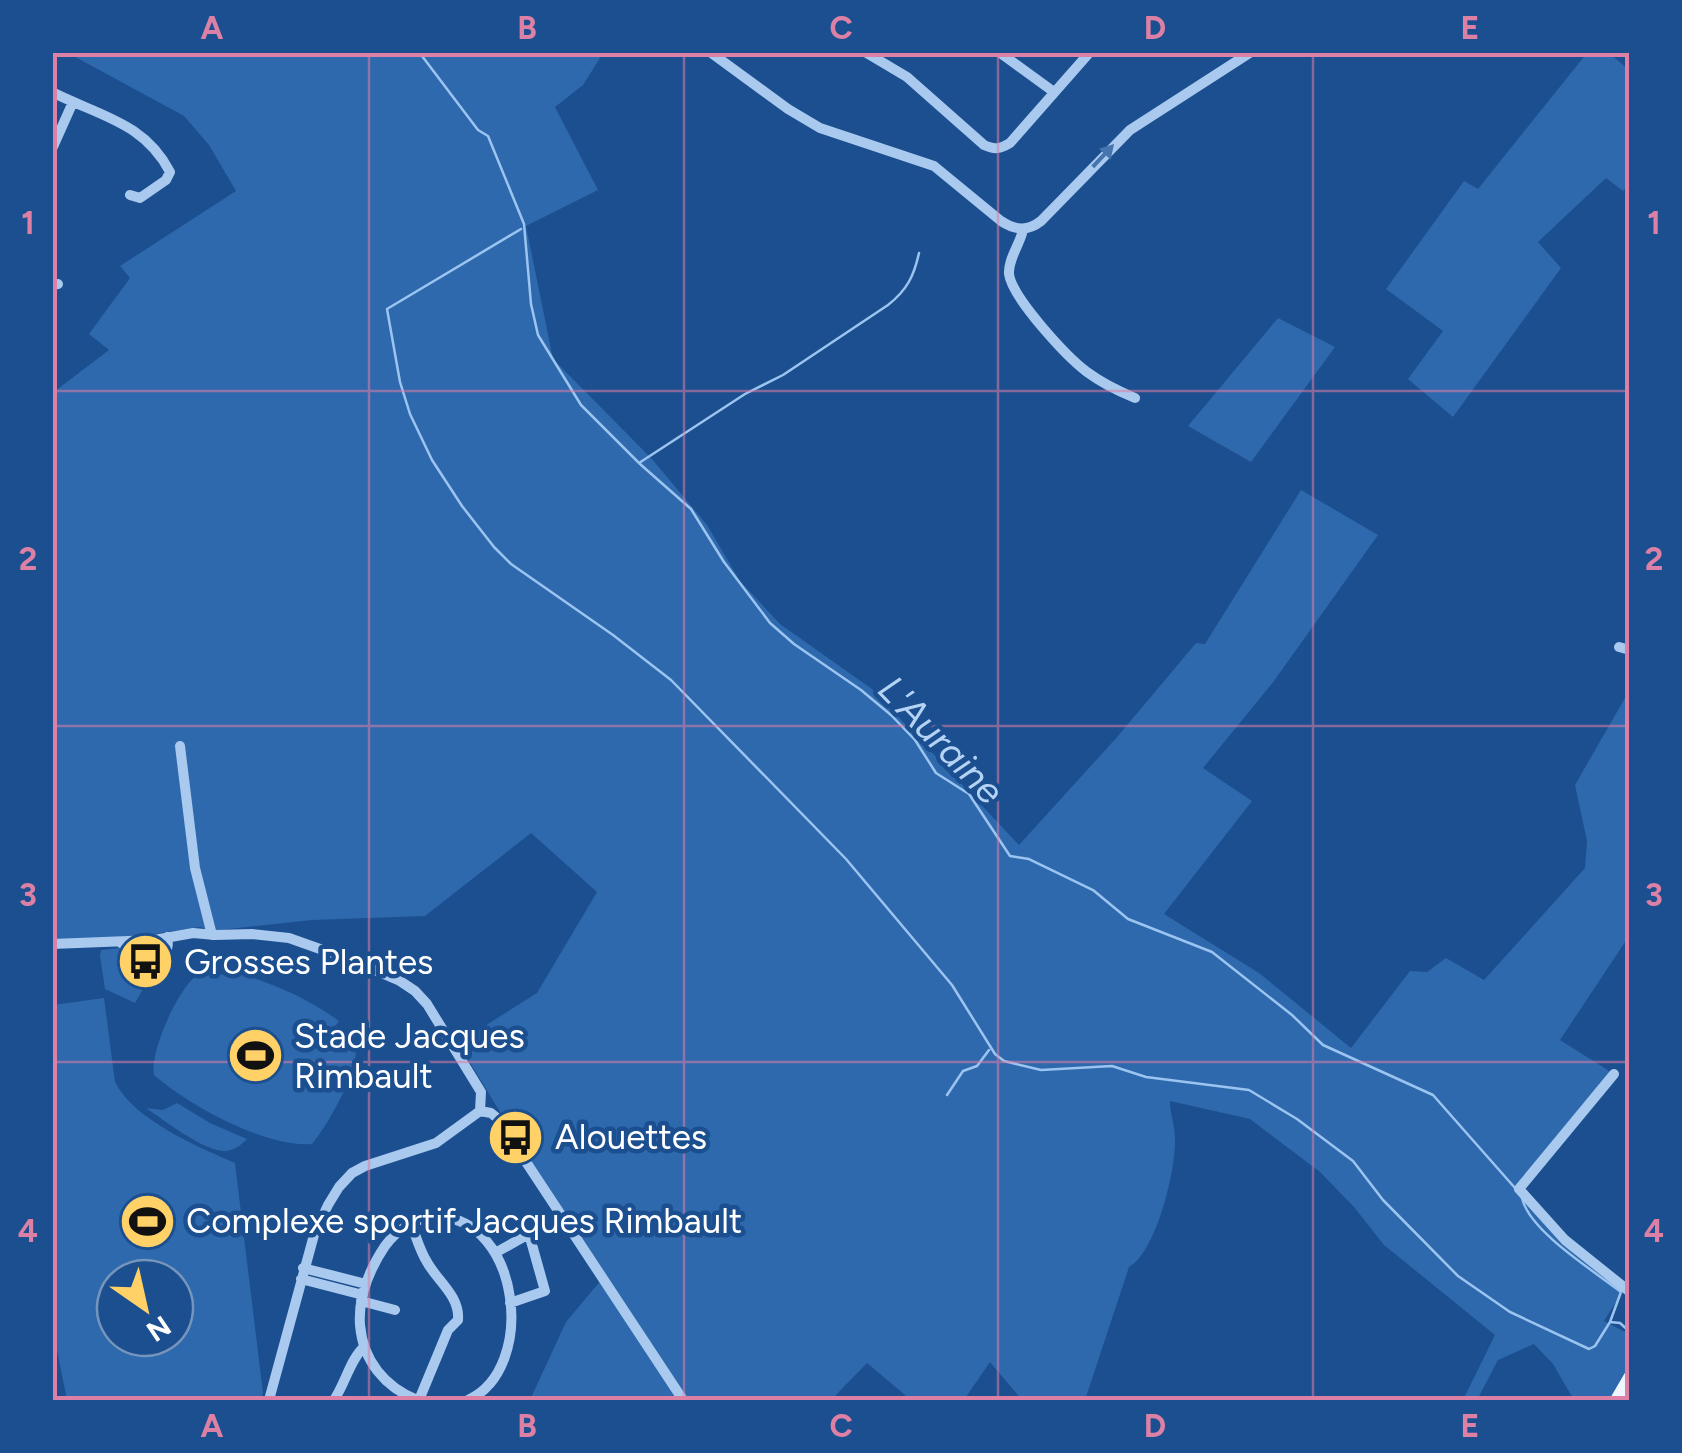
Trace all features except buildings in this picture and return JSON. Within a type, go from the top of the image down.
[{"type":"main road","points":[[1616,1400],[1630,1376]]},
{"type":"street","points":[[710,52],[820,128],[934,166],[1001,221],[1023,230],[1041,221],[1130,130],[1252,52]]},
{"type":"street","points":[[865,52],[907,77],[993,149],[1010,144],[1090,52]]},
{"type":"street","points":[[1000,52],[1054,92]]},
{"type":"street","points":[[52,92],[129,126],[146,138],[170,172],[166,180],[140,198],[130,195]]},
{"type":"street","points":[[52,149],[73,102]]},
{"type":"street","points":[[1023,230],[1009,268],[1014,289],[1071,358],[1116,390],[1135,398]]},
{"type":"street","points":[[180,746],[195,868],[212,935]]},
{"type":"street","points":[[52,944],[167,938],[193,932],[252,934],[289,938],[351,960],[400,981],[427,1004],[481,1092],[480,1111]]},
{"type":"street","points":[[120,942],[154,959],[167,951],[167,938]]},
{"type":"street","points":[[1614,1074],[1519,1189],[1565,1240],[1630,1292]]},
{"type":"street","points":[[268,1400],[314,1235],[328,1204],[346,1179],[366,1166],[436,1143],[480,1111],[497,1118],[683,1400]]},
{"type":"street","points":[[411,1224],[428,1263],[453,1297],[459,1310],[458,1320],[448,1330],[418,1400],[388,1384],[364,1347],[360,1318],[363,1293],[389,1241],[411,1224],[426,1218],[457,1220],[481,1234],[495,1253],[510,1302],[511,1338],[506,1355],[494,1380],[475,1399]]},
{"type":"street","points":[[495,1253],[530,1234],[545,1291],[510,1302]]},
{"type":"street","points":[[302,1274],[363,1293],[396,1310]]},
{"type":"street","points":[[334,1400],[346,1383],[356,1354],[364,1347]]},
{"type":"shaded area","points":[[68,53],[603,53],[583,85],[555,107],[598,190],[526,226],[553,359],[652,459],[707,525],[740,581],[780,624],[872,689],[1019,845],[1196,643],[1205,644],[1301,490],[1378,535],[1274,681],[1203,768],[1252,801],[1164,914],[1259,973],[1351,1048],[1410,971],[1427,972],[1446,958],[1484,980],[1585,868],[1587,841],[1575,785],[1629,691],[1629,936],[1560,1040],[1614,1074],[1519,1189],[1565,1240],[1625,1288],[1604,1321],[1629,1334],[1629,1400],[1574,1400],[1553,1364],[1534,1344],[1498,1360],[1477,1400],[1463,1400],[1495,1335],[1384,1245],[1320,1172],[1250,1119],[1170,1101],[1175,1134],[1168,1189],[1148,1245],[1129,1267],[1085,1400],[1022,1400],[990,1362],[964,1400],[911,1400],[867,1363],[831,1400],[530,1400],[566,1322],[602,1279],[458,1043],[537,993],[597,892],[531,833],[425,916],[312,920],[211,931],[200,927],[53,949],[53,390],[109,350],[89,334],[130,278],[120,266],[236,191],[209,145],[184,116]]},
{"type":"shaded area","points":[[1587,53],[1609,53],[1629,70],[1629,183],[1623,191],[1606,178],[1538,242],[1561,268],[1453,417],[1408,379],[1443,331],[1386,289],[1464,181],[1478,189]]},
{"type":"shaded area","points":[[1278,318],[1335,347],[1251,462],[1188,426]]},
{"type":"shaded area","points":[[119,948],[147,964],[158,963],[135,1003],[105,989],[101,950]]},
{"type":"shaded area","name":"Stade Jacques Rimbault","points":[[227,970],[271,984],[313,1004],[339,1021],[336,1025],[356,1043],[348,1081],[312,1144],[251,1132],[187,1099],[154,1075],[161,1035],[184,990],[201,972],[225,975]]},
{"type":"shaded area","name":"Complexe sportif Jacques Rimbault","points":[[104,998],[115,1082],[124,1096],[168,1131],[235,1163],[261,1400],[67,1400],[52,1325],[53,1005]]},
{"type":"shaded area","points":[[177,1103],[247,1139],[232,1150],[217,1150],[184,1134],[146,1108],[163,1110]]},
{"type":"waterway","name":"L'Auraine","points":[[419,52],[478,130],[488,136],[524,224],[531,304],[538,335],[581,405],[691,509],[724,562],[770,623],[891,715],[915,740],[936,773],[969,794],[1010,856],[1029,859],[1093,890],[1128,919],[1212,952],[1292,1015],[1323,1045],[1433,1095],[1515,1188]]},
{"type":"waterway","points":[[521,229],[387,309],[400,382],[432,460],[462,506],[511,564],[671,680],[846,859],[952,985],[995,1054],[1004,1061],[1041,1070],[1112,1066],[1146,1077],[1249,1090],[1297,1119],[1353,1161],[1383,1200],[1458,1276],[1510,1312],[1589,1349],[1610,1322]]},
{"type":"waterway","points":[[639,463],[888,305],[909,282],[919,253]]},
{"type":"waterway","points":[[947,1095],[963,1071],[977,1066],[989,1050]]},
{"type":"waterway","name":"L'Auraine","points":[[1522,1198],[1527,1211],[1549,1237],[1621,1292],[1610,1322],[1620,1323],[1630,1332]]},
{"type":"place","name":"Grosses Plantes","points":[[145,962]]},
{"type":"place","name":"Stade Jacques Rimbault","points":[[255,1056]]},
{"type":"place","name":"Alouettes","points":[[516,1137]]},
{"type":"place","name":"Complexe sportif Jacques Rimbault","points":[[147,1221]]}]
